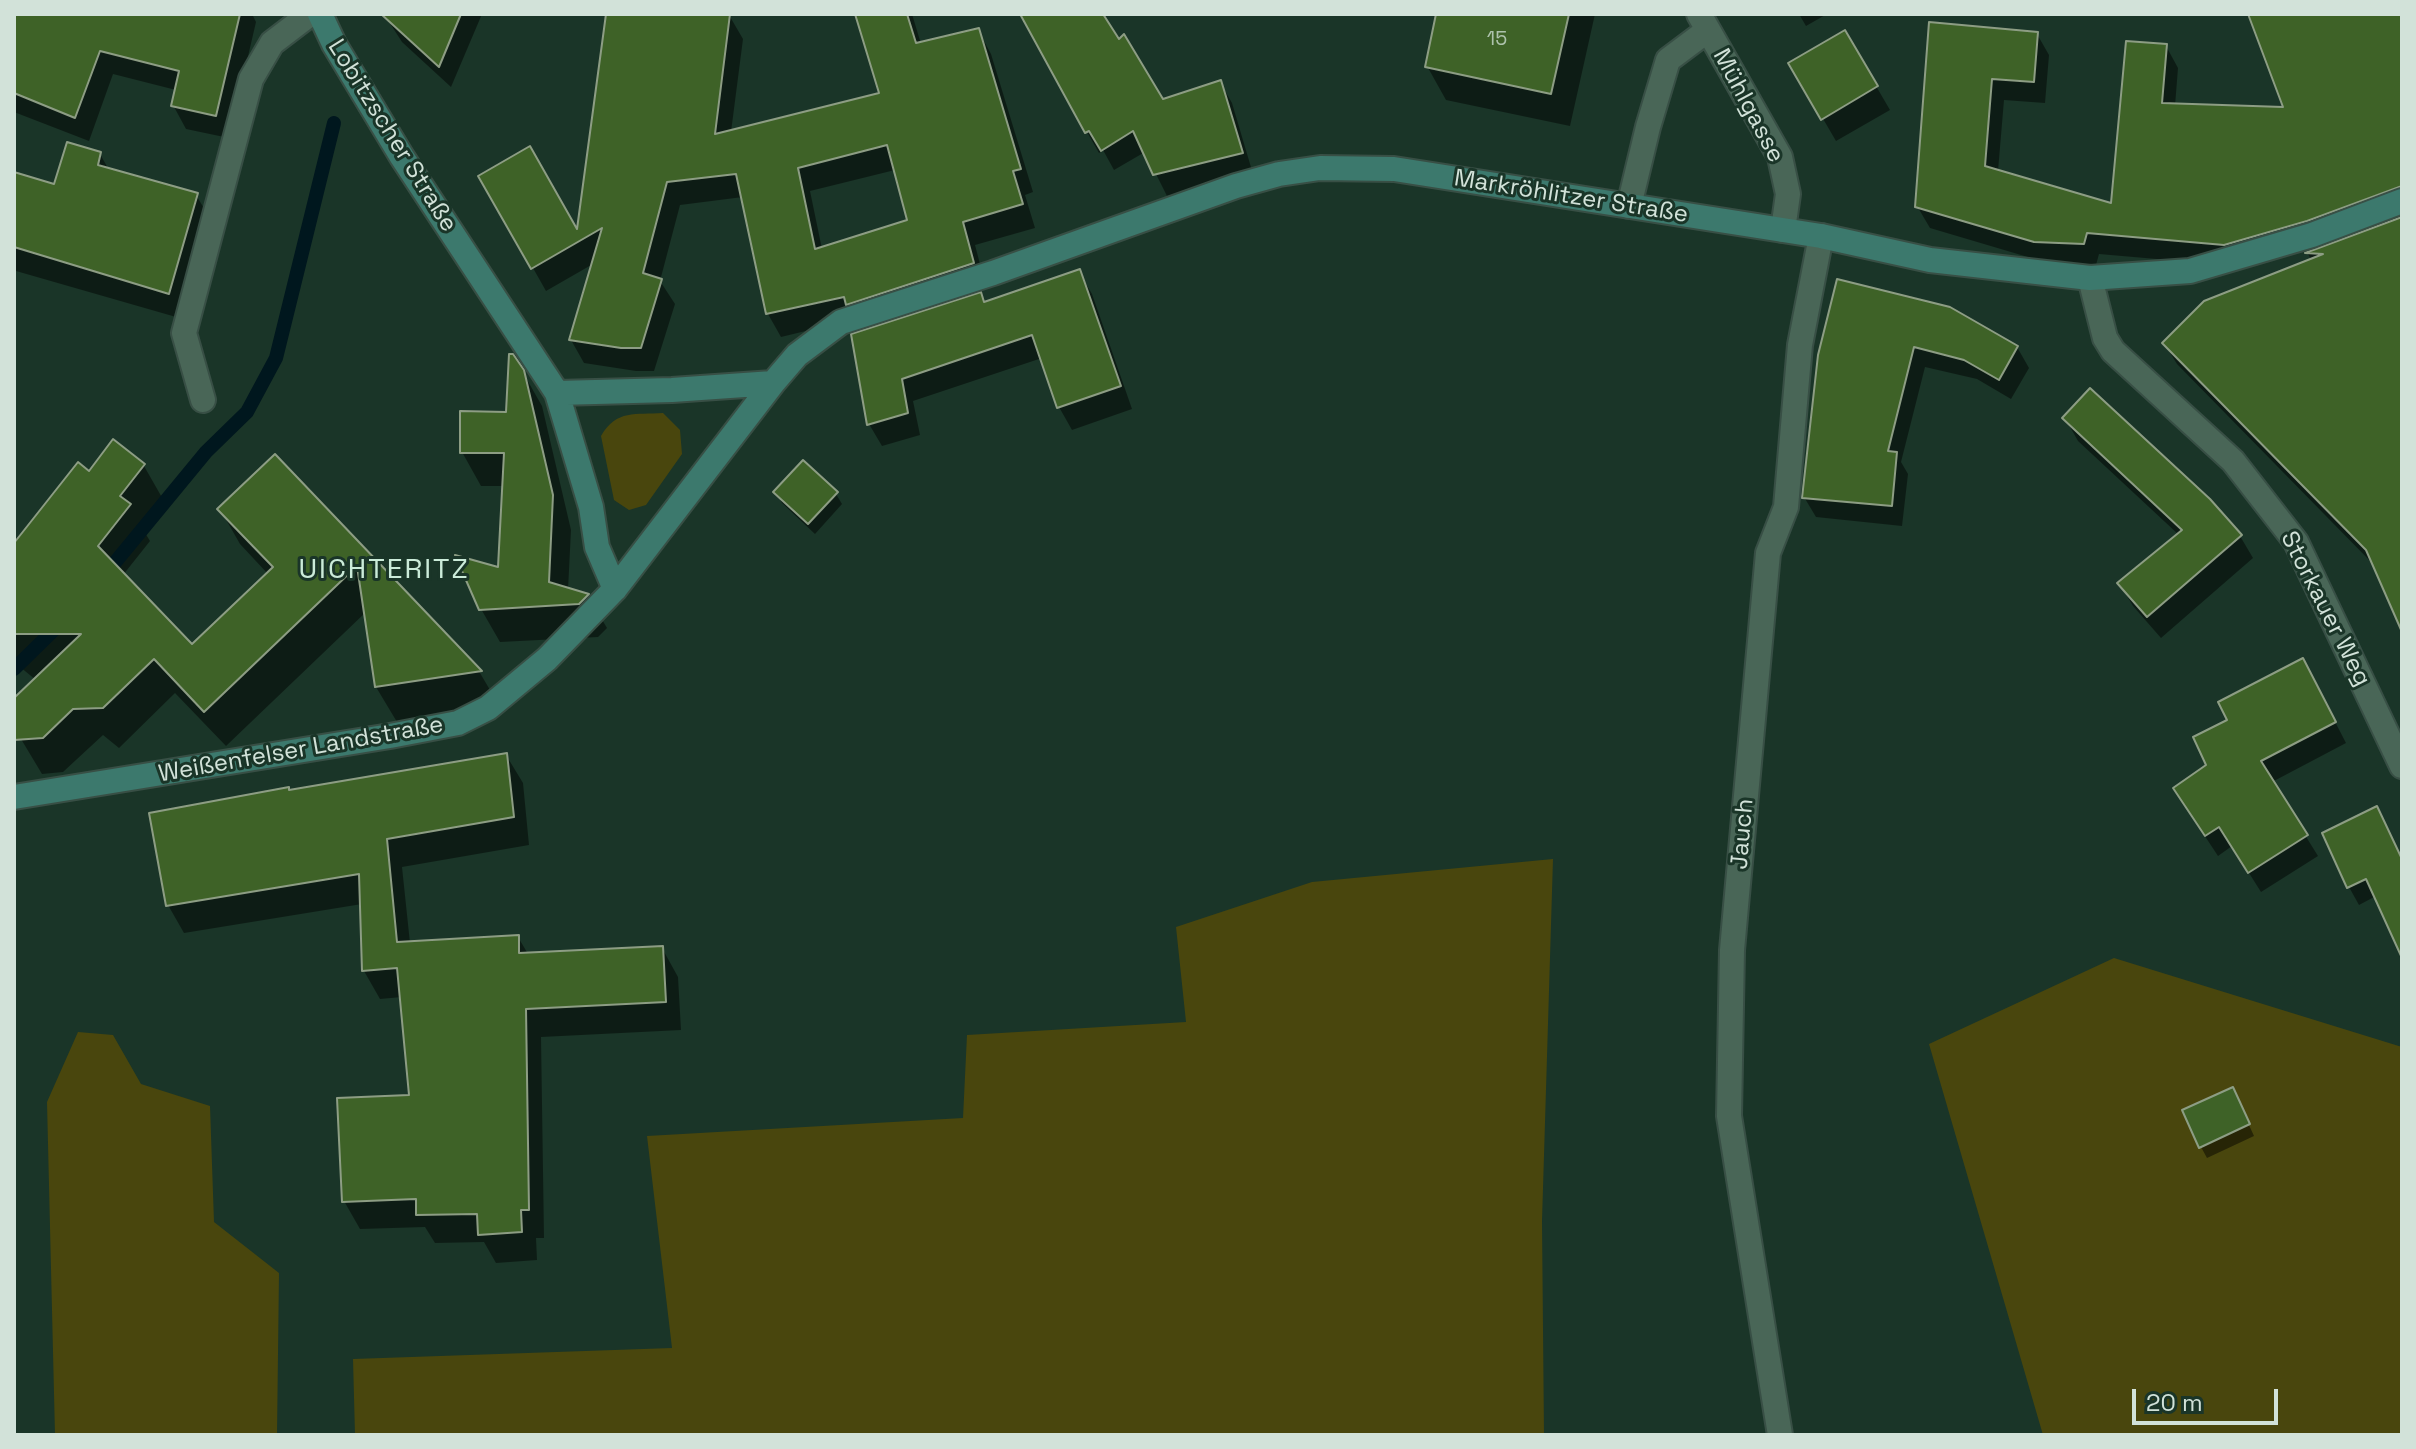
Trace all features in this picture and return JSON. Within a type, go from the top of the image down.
[{"type":"main road","name":"Lobitzscher Straße","points":[[320,14],[334,44],[380,119],[557,393],[591,507],[597,547],[615,589]]},
{"type":"main road","name":"Markröhlitzer Straße","points":[[773,383],[797,355],[841,322],[1279,174],[1320,168],[1394,169],[1821,236],[1930,260],[2090,278],[2190,271],[2312,235],[2402,201]]},
{"type":"main road","points":[[557,393],[773,383]]},
{"type":"main road","name":"Weißenfelser Landstraße","points":[[14,797],[458,723],[488,708],[547,659],[615,589],[773,383]]},
{"type":"street","points":[[203,400],[184,333],[251,79],[272,43],[310,14]]},
{"type":"street","name":"Mühlgasse","points":[[1629,206],[1668,60],[1703,22],[1780,157],[1788,194],[1783,230]]},
{"type":"street","name":"Jauch","points":[[1780,1435],[1729,1116],[1732,950],[1768,553],[1786,507],[1800,345],[1821,236]]},
{"type":"street","name":"Storkauer Weg","points":[[2090,278],[2105,338],[2113,351],[2233,461],[2296,542],[2402,766]]},
{"type":"shaded area","points":[[663,413],[680,430],[682,454],[646,505],[629,510],[614,500],[601,436],[620,417]]},
{"type":"shaded area","points":[[1553,859],[1542,1221],[1544,1435],[355,1435],[353,1359],[672,1348],[647,1136],[963,1118],[967,1035],[1186,1022],[1176,927],[1312,882]]},
{"type":"shaded area","points":[[2114,958],[2402,1047],[2402,1435],[2043,1435],[1929,1044]]},
{"type":"shaded area","points":[[78,1032],[113,1035],[141,1084],[210,1106],[214,1222],[279,1273],[277,1435],[55,1435],[47,1102]]},
{"type":"building","points":[[14,14],[240,14],[216,116],[171,106],[179,71],[100,51],[75,118],[14,93]]},
{"type":"building","points":[[381,14],[461,14],[439,67]]},
{"type":"building","points":[[606,14],[730,14],[715,134],[879,93],[855,14],[907,14],[916,43],[979,28],[1021,169],[1013,171],[1023,204],[963,222],[974,263],[846,305],[844,297],[766,314],[736,174],[667,182],[643,273],[662,279],[641,348],[621,348],[569,340],[602,228],[531,269],[478,176],[530,146],[577,229]],"holes":[[[887,145],[907,220],[815,249],[798,168]]]},
{"type":"building","points":[[1020,14],[1103,14],[1119,39],[1124,34],[1163,99],[1221,80],[1243,153],[1153,175],[1133,131],[1101,151],[1089,131],[1085,133]]},
{"type":"building","points":[[1436,14],[1569,14],[1551,94],[1425,67]]},
{"type":"building","points":[[2248,14],[2402,14],[2402,186],[2307,221],[2224,245],[2087,233],[2084,244],[2034,242],[1915,207],[1929,22],[2038,32],[2034,82],[1992,79],[1985,166],[2111,203],[2126,41],[2167,44],[2162,103],[2283,107]]},
{"type":"building","points":[[1845,30],[1878,86],[1821,120],[1788,63]]},
{"type":"building","points":[[67,142],[101,152],[98,165],[198,193],[169,294],[14,247],[14,172],[54,184]]},
{"type":"building","points":[[2402,217],[2402,632],[2366,550],[2162,343],[2204,301],[2323,254],[2305,253]]},
{"type":"building","points":[[1080,269],[1121,386],[1057,408],[1032,335],[902,379],[908,413],[867,425],[851,334],[981,292],[984,302]]},
{"type":"building","points":[[1837,279],[1950,307],[2018,346],[1999,380],[1964,360],[1914,347],[1888,451],[1897,452],[1892,506],[1802,498],[1818,355]]},
{"type":"building","points":[[509,354],[513,354],[524,370],[553,495],[549,582],[589,594],[579,604],[479,610],[455,555],[498,567],[504,453],[460,453],[460,411],[506,412]]},
{"type":"building","points":[[2090,388],[2210,499],[2242,535],[2147,617],[2117,583],[2182,530],[2062,418]]},
{"type":"building","points":[[113,439],[145,464],[120,496],[131,504],[98,546],[192,644],[273,567],[217,509],[275,454],[482,671],[375,687],[357,566],[204,712],[154,659],[103,708],[73,709],[43,738],[14,740],[14,698],[81,634],[14,634],[14,543],[78,462],[89,471]]},
{"type":"building","points":[[803,460],[838,492],[808,524],[773,492]]},
{"type":"building","points":[[2303,658],[2336,722],[2261,761],[2308,835],[2248,873],[2219,827],[2205,836],[2173,788],[2206,765],[2193,737],[2227,720],[2218,702]]},
{"type":"building","points":[[507,753],[514,817],[387,839],[397,942],[519,935],[519,953],[663,946],[666,1002],[526,1009],[529,1210],[521,1210],[522,1232],[478,1235],[477,1214],[416,1215],[416,1199],[342,1202],[337,1098],[409,1095],[397,968],[362,971],[359,874],[166,906],[149,813],[289,787],[289,790]]},
{"type":"building","points":[[2377,806],[2402,859],[2402,958],[2366,879],[2347,888],[2322,833]]},
{"type":"building","points":[[2233,1087],[2250,1124],[2199,1148],[2182,1110]]},
{"type":"waterway","points":[[103,577],[206,452],[247,412],[276,358],[334,123]]},
{"type":"waterway","points":[[14,669],[62,622]]},
{"type":"district","name":"UICHTERITZ","points":[[384,570]]}]
